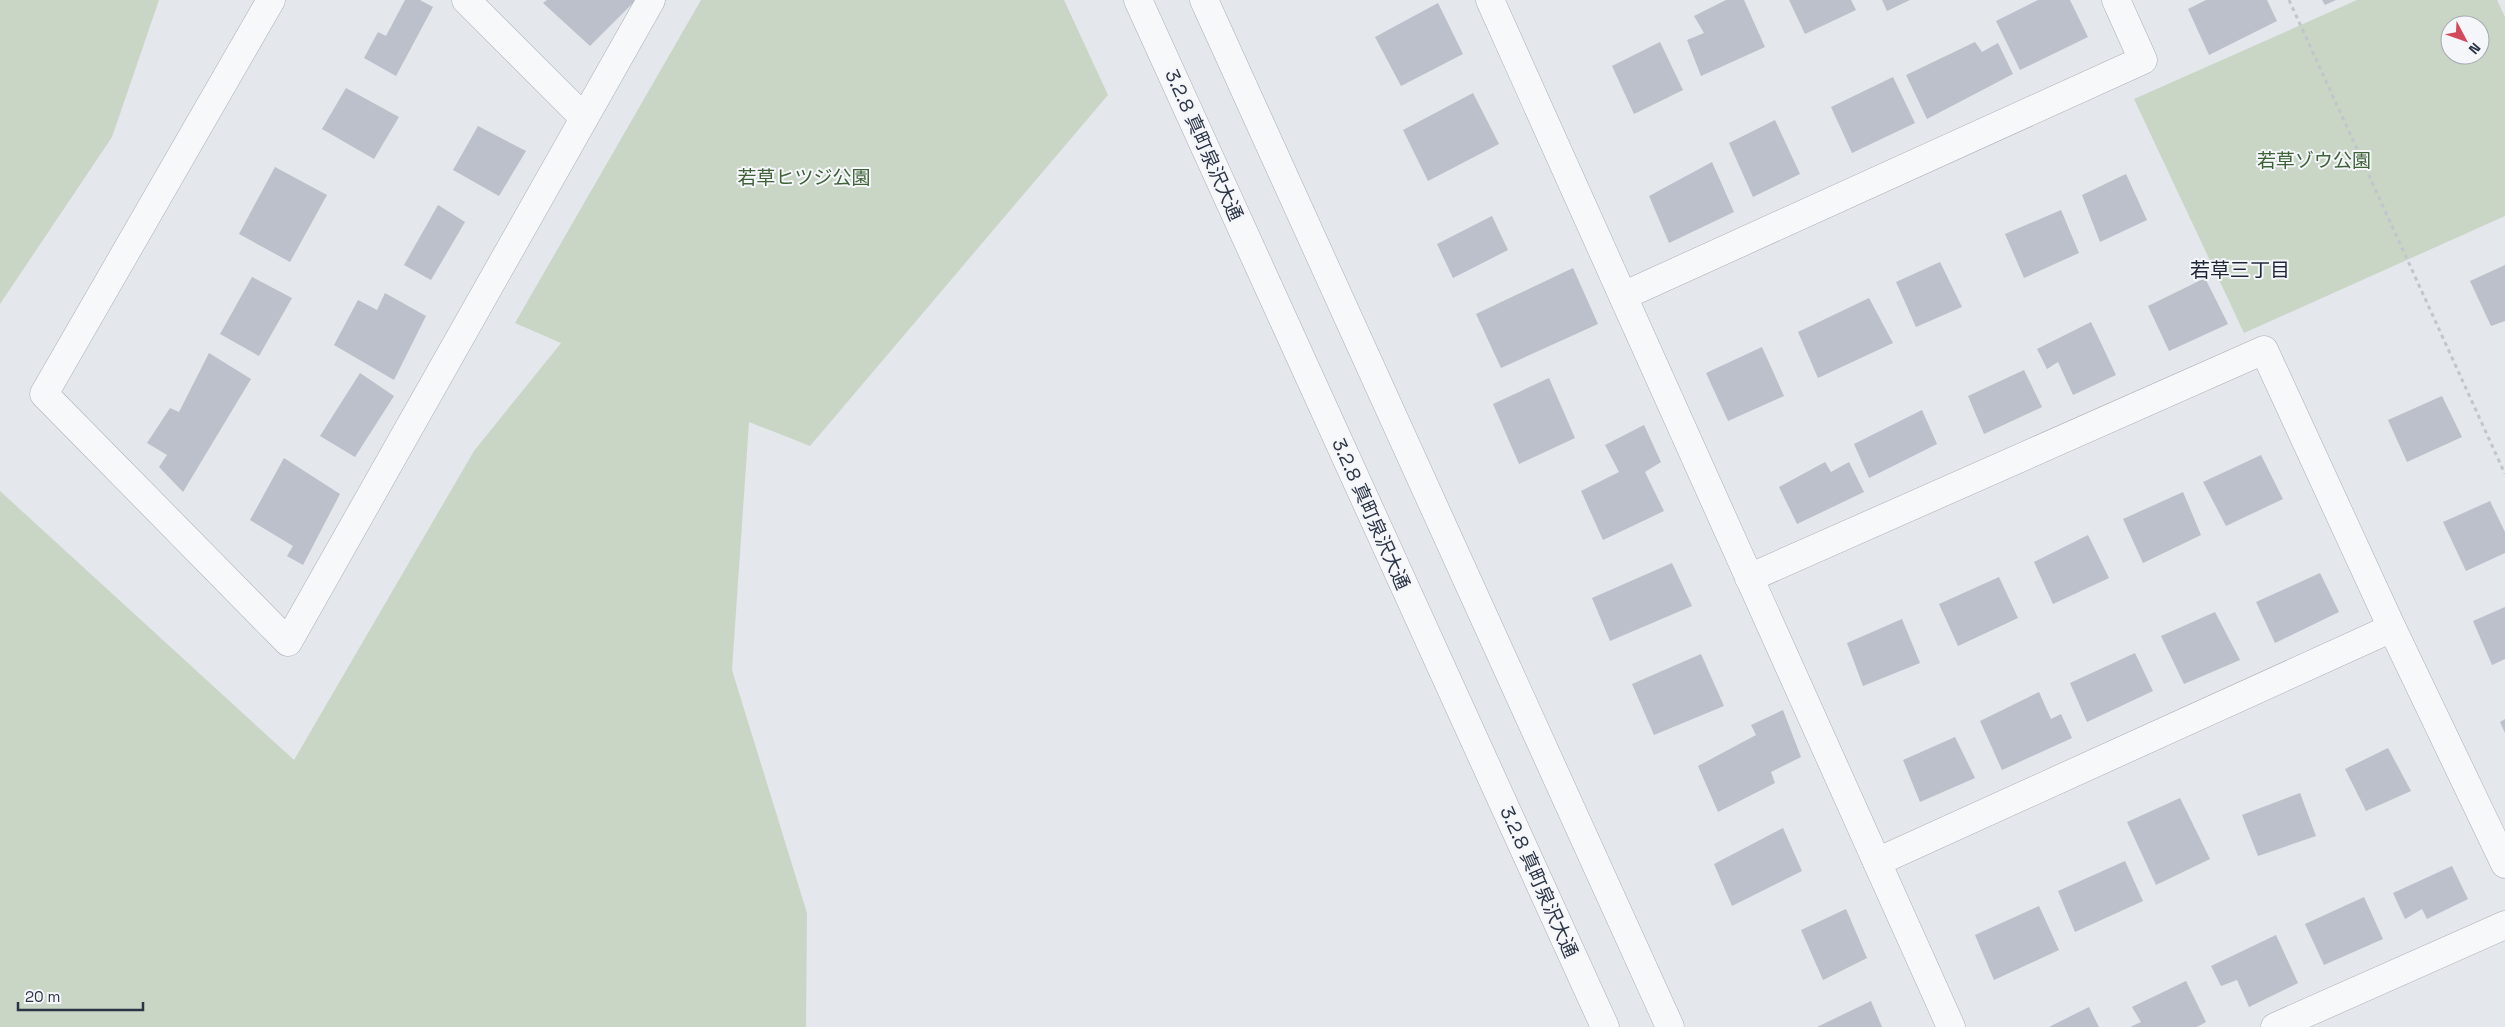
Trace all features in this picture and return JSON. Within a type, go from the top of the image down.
[{"type":"street","points":[[271,0],[44,394],[288,642],[651,0]]},
{"type":"street","points":[[466,0],[584,118]]},
{"type":"street","name":"3.2.8 真町泉沢大通","points":[[1138,0],[1605,1027]]},
{"type":"street","points":[[1204,0],[1670,1027]]},
{"type":"street","points":[[1623,296],[2143,60],[2116,0]]},
{"type":"street","points":[[1500,3],[1623,296],[1951,1027]]},
{"type":"street","points":[[1749,578],[2264,350],[2392,628],[2505,864]]},
{"type":"street","points":[[1877,862],[2392,628]]},
{"type":"street","points":[[2275,1027],[2505,924]]},
{"type":"path","points":[[2289,0],[2505,474]]},
{"type":"green space","points":[[0,0],[159,0],[112,137],[0,304]]},
{"type":"green space","name":"若草ヒツジ公園","points":[[701,0],[1064,0],[1108,95],[810,446],[749,422],[732,670],[807,913],[806,1027],[0,1027],[0,491],[294,760],[474,451],[561,343],[515,323]]},
{"type":"green space","name":"若草ゾウ公園","points":[[2357,0],[2497,0],[2505,17],[2505,216],[2244,333],[2134,99]]},
{"type":"building","points":[[405,0],[420,0],[433,7],[396,76],[364,58],[378,32],[386,36]]},
{"type":"building","points":[[547,0],[636,0],[590,46],[543,3]]},
{"type":"building","points":[[1726,0],[1744,0],[1765,47],[1701,76],[1687,40],[1704,33],[1694,16]]},
{"type":"building","points":[[1789,0],[1851,0],[1856,10],[1805,34]]},
{"type":"building","points":[[1882,0],[1910,0],[1887,11]]},
{"type":"building","points":[[2038,0],[2070,0],[2088,37],[2020,70],[1996,21]]},
{"type":"building","points":[[2206,0],[2267,0],[2277,21],[2209,55],[2188,9]]},
{"type":"building","points":[[2322,0],[2336,0],[2325,5]]},
{"type":"building","points":[[1438,3],[1463,54],[1401,86],[1375,37]]},
{"type":"building","points":[[1660,42],[1683,90],[1634,114],[1612,66]]},
{"type":"building","points":[[1975,42],[1982,52],[1998,43],[2013,74],[1927,119],[1906,75]]},
{"type":"building","points":[[1893,77],[1915,123],[1852,153],[1831,107]]},
{"type":"building","points":[[346,88],[399,117],[374,159],[322,129]]},
{"type":"building","points":[[1473,93],[1499,144],[1428,181],[1403,130]]},
{"type":"building","points":[[1775,120],[1800,174],[1753,197],[1729,143]]},
{"type":"building","points":[[478,126],[526,151],[499,196],[453,170]]},
{"type":"building","points":[[1712,162],[1734,212],[1669,243],[1649,196]]},
{"type":"building","points":[[275,167],[327,195],[290,262],[239,234]]},
{"type":"building","points":[[2126,174],[2147,220],[2100,242],[2082,195]]},
{"type":"building","points":[[438,205],[465,222],[431,280],[404,265]]},
{"type":"building","points":[[2061,210],[2079,253],[2024,278],[2005,234]]},
{"type":"building","points":[[1492,216],[1508,250],[1453,278],[1437,244]]},
{"type":"building","points":[[1940,262],[1962,307],[1916,327],[1896,282]]},
{"type":"building","points":[[2505,265],[2505,321],[2491,326],[2470,281]]},
{"type":"building","points":[[1573,268],[1598,324],[1501,368],[1476,314]]},
{"type":"building","points":[[252,277],[292,298],[259,356],[220,334]]},
{"type":"building","points":[[2205,278],[2228,324],[2169,351],[2148,306]]},
{"type":"building","points":[[385,293],[426,316],[394,380],[334,345],[358,300],[377,310]]},
{"type":"building","points":[[1869,298],[1893,343],[1818,378],[1798,332]]},
{"type":"building","points":[[2091,322],[2116,375],[2073,395],[2058,362],[2047,369],[2037,349]]},
{"type":"building","points":[[1762,347],[1784,396],[1728,421],[1706,373]]},
{"type":"building","points":[[209,353],[251,379],[183,492],[159,467],[167,455],[147,443],[170,408],[179,412]]},
{"type":"building","points":[[2024,370],[2042,407],[1984,434],[1968,396]]},
{"type":"building","points":[[360,373],[394,396],[355,457],[320,436]]},
{"type":"building","points":[[1549,378],[1575,438],[1519,464],[1493,404]]},
{"type":"building","points":[[2442,396],[2462,437],[2407,462],[2388,420]]},
{"type":"building","points":[[1922,410],[1937,444],[1869,478],[1854,444]]},
{"type":"building","points":[[1644,425],[1661,462],[1645,472],[1664,511],[1603,540],[1581,491],[1619,472],[1605,445]]},
{"type":"building","points":[[2261,455],[2283,499],[2226,526],[2203,482]]},
{"type":"building","points":[[284,458],[340,494],[303,565],[287,556],[293,546],[250,520]]},
{"type":"building","points":[[1825,462],[1831,472],[1849,462],[1864,492],[1797,524],[1779,487]]},
{"type":"building","points":[[2183,492],[2201,535],[2143,563],[2123,519]]},
{"type":"building","points":[[2490,501],[2505,532],[2505,553],[2466,571],[2443,522]]},
{"type":"building","points":[[2088,535],[2109,578],[2053,604],[2034,562]]},
{"type":"building","points":[[1672,563],[1692,606],[1610,641],[1592,598]]},
{"type":"building","points":[[2320,573],[2339,612],[2275,643],[2256,602]]},
{"type":"building","points":[[1999,577],[2018,618],[1958,646],[1939,604]]},
{"type":"building","points":[[2505,607],[2505,659],[2492,665],[2473,621]]},
{"type":"building","points":[[2215,612],[2240,660],[2184,684],[2161,636]]},
{"type":"building","points":[[1902,619],[1920,663],[1863,686],[1847,643]]},
{"type":"building","points":[[2135,653],[2153,691],[2087,722],[2070,683]]},
{"type":"building","points":[[1701,654],[1724,706],[1654,735],[1632,684]]},
{"type":"building","points":[[2039,692],[2051,719],[2061,714],[2072,738],[2002,770],[1980,721]]},
{"type":"building","points":[[1783,710],[1801,757],[1771,772],[1775,783],[1718,812],[1698,766],[1756,735],[1751,725]]},
{"type":"building","points":[[2505,719],[2505,733],[2500,722]]},
{"type":"building","points":[[1955,737],[1975,778],[1920,802],[1903,760]]},
{"type":"building","points":[[2388,748],[2411,791],[2366,811],[2345,769]]},
{"type":"building","points":[[2300,793],[2316,836],[2258,856],[2242,815]]},
{"type":"building","points":[[2180,798],[2210,859],[2156,885],[2127,822]]},
{"type":"building","points":[[1783,828],[1802,871],[1732,906],[1714,864]]},
{"type":"building","points":[[2125,861],[2143,901],[2075,932],[2058,891]]},
{"type":"building","points":[[2452,866],[2468,899],[2427,919],[2422,909],[2405,919],[2393,893]]},
{"type":"building","points":[[2364,897],[2383,939],[2324,965],[2305,924]]},
{"type":"building","points":[[2039,906],[2059,950],[1994,980],[1975,935]]},
{"type":"building","points":[[1846,909],[1867,958],[1823,980],[1801,930]]},
{"type":"building","points":[[2276,935],[2298,983],[2249,1007],[2237,980],[2221,986],[2211,966]]},
{"type":"building","points":[[2186,981],[2206,1022],[2197,1027],[2130,1027],[2141,1022],[2132,1007]]},
{"type":"building","points":[[1871,1001],[1882,1027],[1817,1027]]},
{"type":"building","points":[[2089,1007],[2099,1027],[2049,1027]]},
{"type":"district","name":"若草三丁目","points":[[2240,270]]}]
